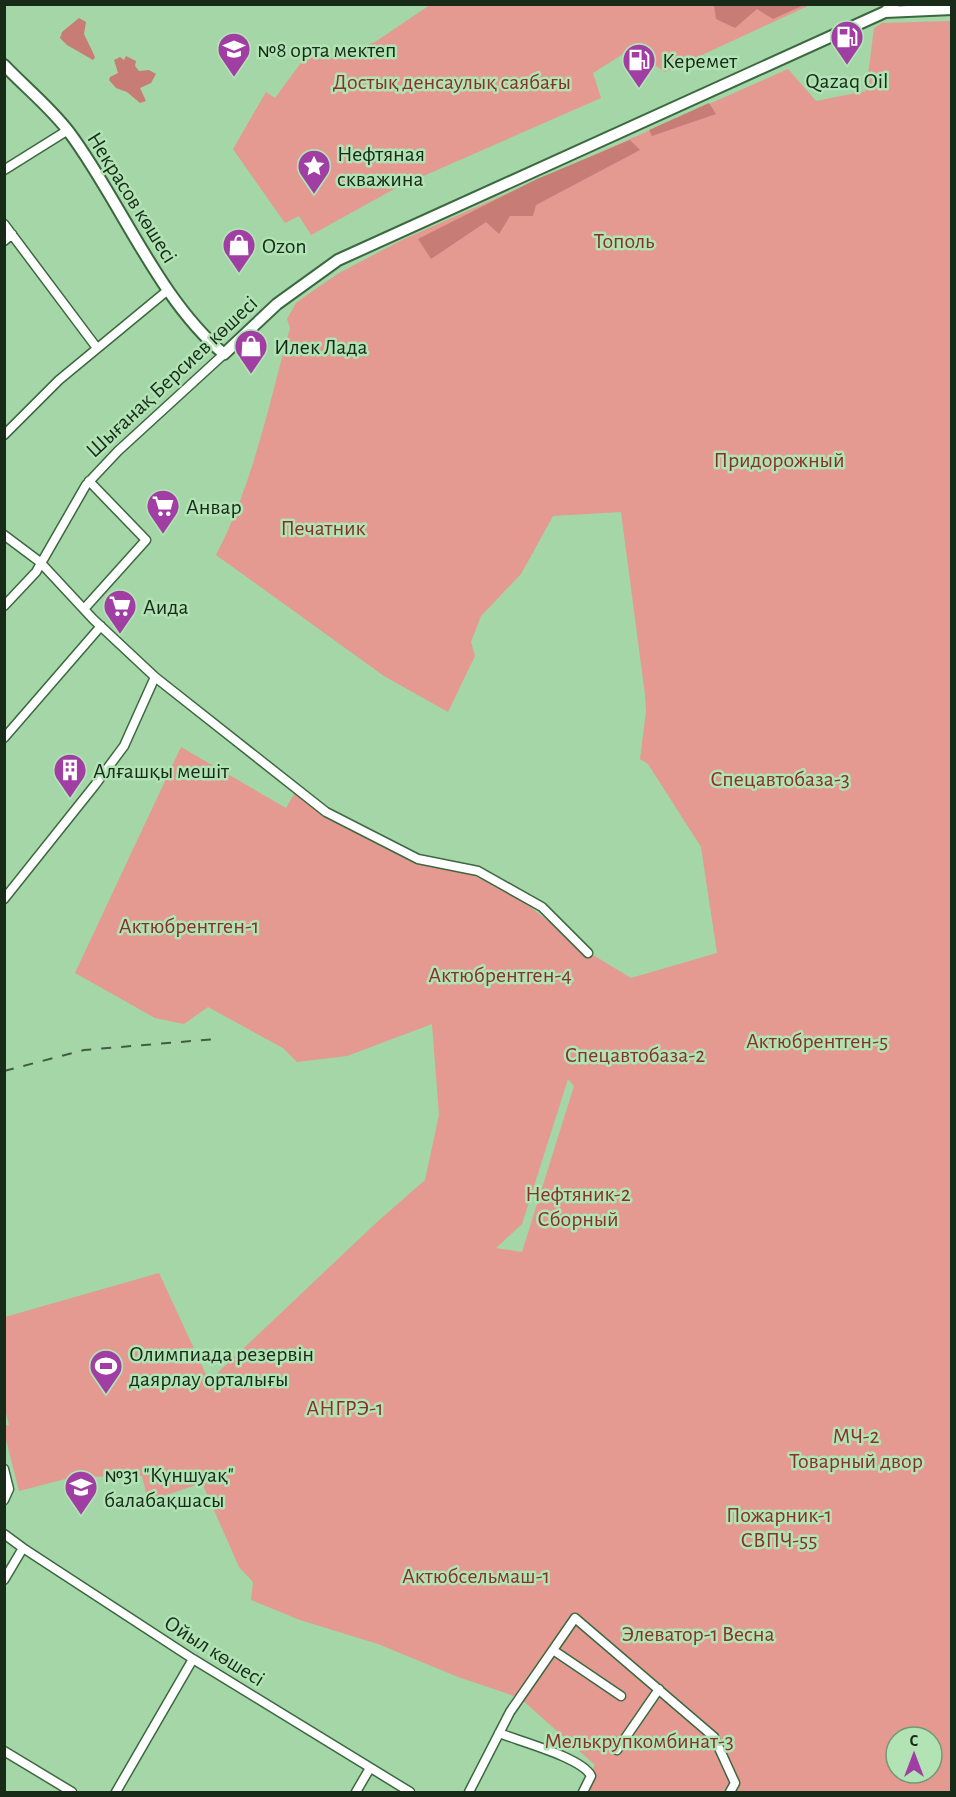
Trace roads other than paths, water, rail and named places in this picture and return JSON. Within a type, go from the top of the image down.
[{"type":"main road","points":[[885,12],[894,4]]},
{"type":"main road","points":[[885,12],[951,9]]},
{"type":"main road","name":"Шығанақ Берсиев көшесі","points":[[224,354],[277,304],[307,280],[338,260],[885,12]]},
{"type":"main road","name":"Некрасов көшесі","points":[[4,66],[68,130],[168,290],[204,336],[224,354]]},
{"type":"street","points":[[4,171],[68,130]]},
{"type":"street","points":[[4,224],[8,237],[97,348]]},
{"type":"street","points":[[4,435],[59,380],[168,290]]},
{"type":"street","name":"Шығанақ Берсиев көшесі","points":[[4,606],[36,572],[89,481],[118,451],[224,354]]},
{"type":"street","points":[[84,609],[146,540],[89,481]]},
{"type":"street","points":[[4,535],[40,562],[100,626],[155,677],[326,812],[418,859],[478,871],[542,907],[588,953]]},
{"type":"street","points":[[4,738],[100,626]]},
{"type":"street","points":[[4,899],[124,746],[155,677]]},
{"type":"street","points":[[4,1469],[9,1490],[4,1500]]},
{"type":"street","name":"Ойыл көшесі","points":[[4,1534],[193,1659],[410,1792]]},
{"type":"street","points":[[4,1580],[23,1548]]},
{"type":"street","points":[[469,1792],[510,1712],[575,1618],[714,1737],[735,1783],[730,1792]]},
{"type":"street","points":[[553,1650],[621,1695]]},
{"type":"street","points":[[116,1792],[193,1659]]},
{"type":"street","points":[[617,1750],[659,1689]]},
{"type":"street","points":[[499,1733],[574,1760],[591,1776],[583,1792]]},
{"type":"street","points":[[4,1751],[72,1792]]},
{"type":"street","points":[[356,1792],[370,1768]]},
{"type":"railway","points":[[4,1071],[84,1050],[216,1039]]},
{"type":"place","name":"Qazaq Oil","points":[[847,66]]},
{"type":"place","name":"№8 орта мектеп","points":[[234,78]]},
{"type":"place","name":"Керемет","points":[[639,89]]},
{"type":"place","name":"Нефтяная скважина","points":[[314,195]]},
{"type":"place","name":"Ozon","points":[[239,274]]},
{"type":"place","name":"Илек Лада","points":[[251,375]]},
{"type":"place","name":"Анвар","points":[[163,535]]},
{"type":"place","name":"Аида","points":[[120,635]]},
{"type":"place","name":"Алғашқы мешіт","points":[[70,799]]},
{"type":"place","name":"Олимпиада резервін даярлау орталығы","points":[[106,1395]]},
{"type":"place","name":"№31 \"Күншуақ\" балабақшасы","points":[[81,1516]]},
{"type":"park label","name":"Достық денсаулық саябағы","points":[[452,81]]},
{"type":"park label","name":"Тополь","points":[[624,240]]},
{"type":"park label","name":"Придорожный","points":[[779,459]]},
{"type":"park label","name":"Печатник","points":[[323,527]]},
{"type":"park label","name":"Спецавтобаза-3","points":[[780,778]]},
{"type":"park label","name":"Актюбрентген-1","points":[[189,925]]},
{"type":"park label","name":"Актюбрентген-4","points":[[500,974]]},
{"type":"park label","name":"Актюбрентген-5","points":[[817,1040]]},
{"type":"park label","name":"Спецавтобаза-2","points":[[635,1054]]},
{"type":"park label","name":"Нефтяник-2 Сборный","points":[[578,1206]]},
{"type":"park label","name":"АНГРЭ-1","points":[[345,1407]]},
{"type":"park label","name":"МЧ-2 Товарный двор","points":[[856,1448]]},
{"type":"park label","name":"Пожарник-1 СВПЧ-55","points":[[779,1526]]},
{"type":"park label","name":"Актюбсельмаш-1","points":[[476,1575]]},
{"type":"park label","name":"Элеватор-1 Весна","points":[[698,1633]]},
{"type":"park label","name":"Мелькрупкомбинат-3","points":[[639,1740]]}]
